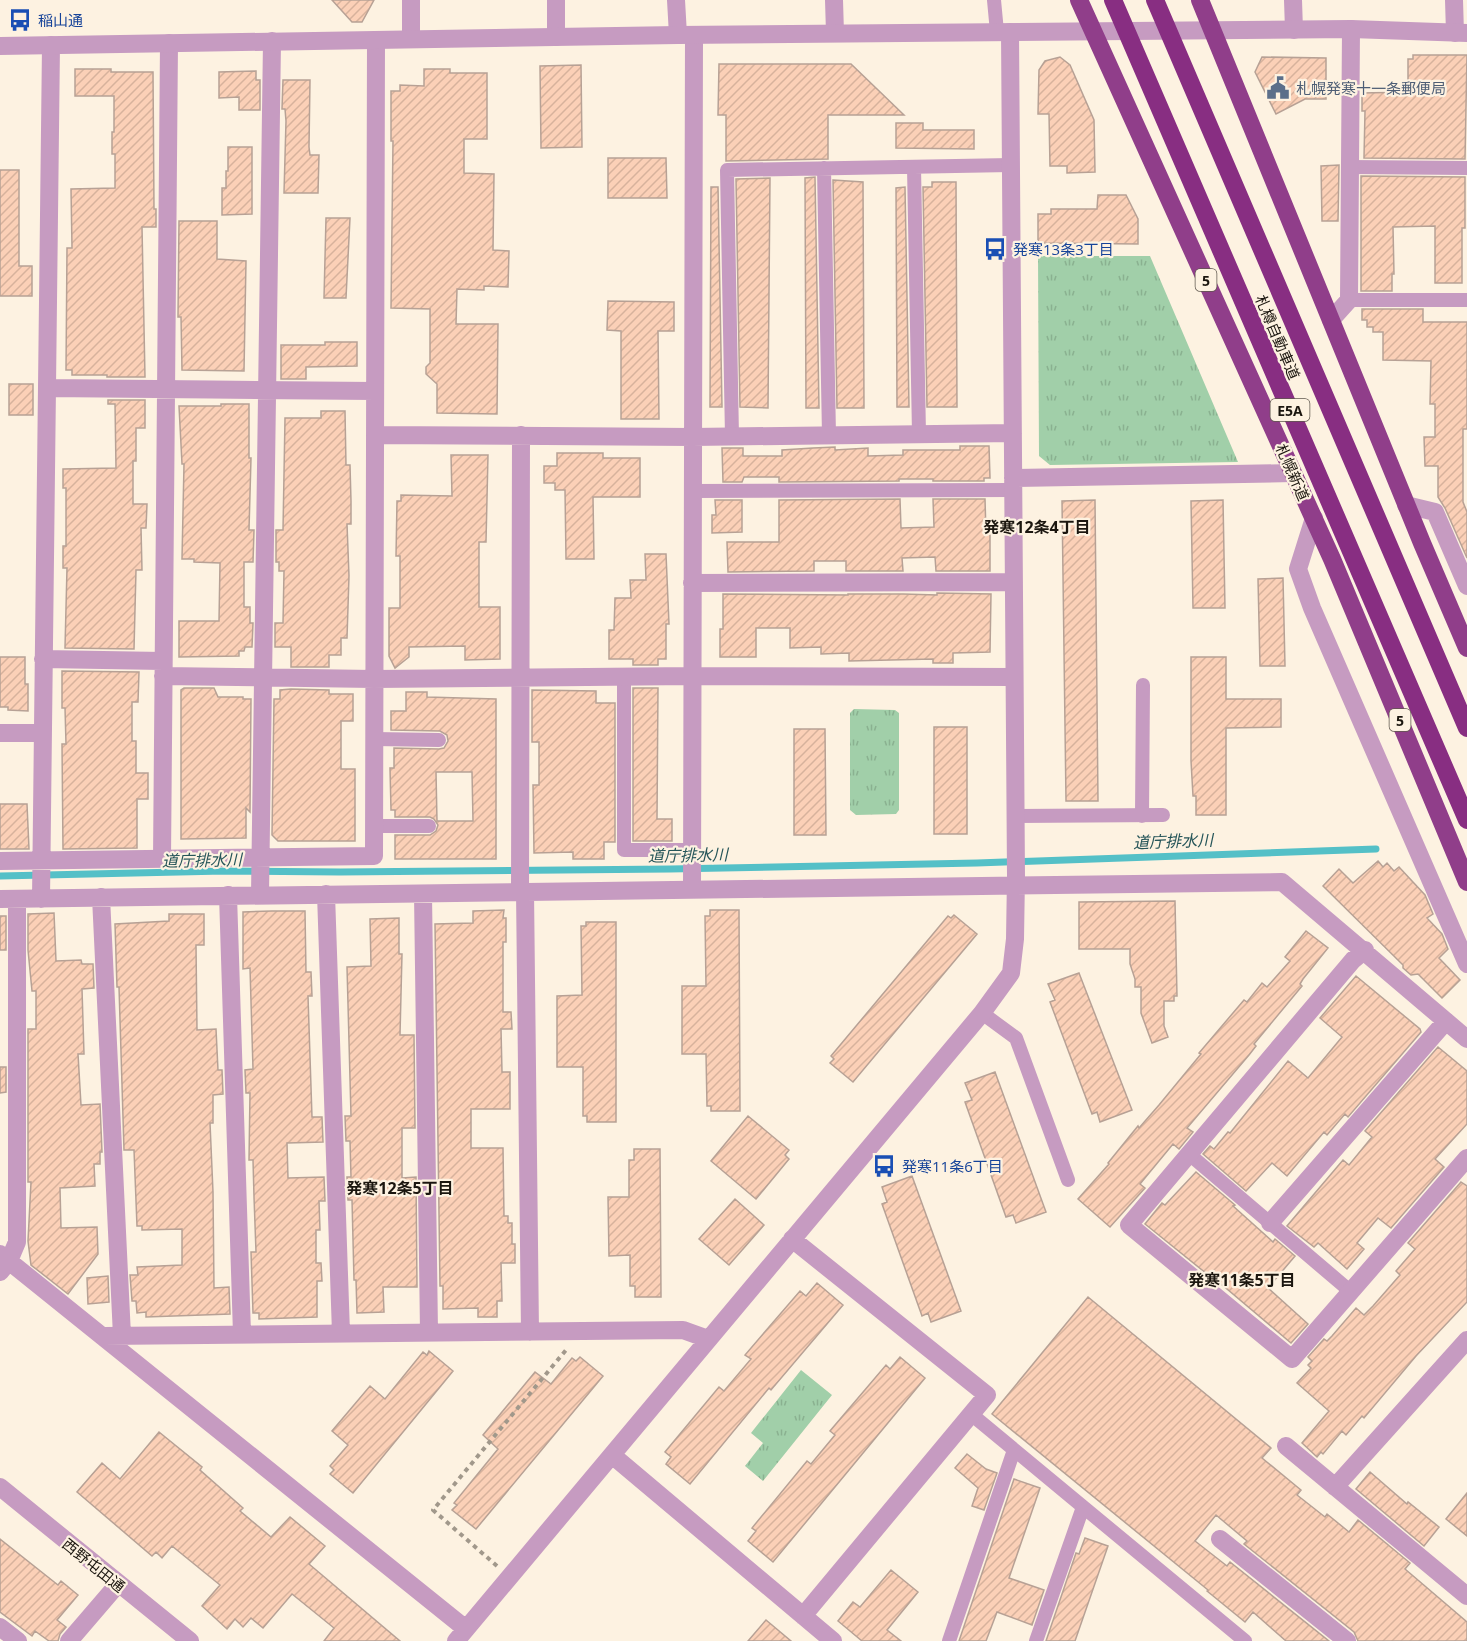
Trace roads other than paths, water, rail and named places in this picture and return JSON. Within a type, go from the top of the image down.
[{"type":"highway","name":"札幌新道","points":[[1079,0],[1314,518],[1467,882]]},
{"type":"highway","name":"札樽自動車道","points":[[1113,0],[1467,820]]},
{"type":"highway","name":"札樽自動車道","points":[[1155,0],[1467,728]]},
{"type":"highway","points":[[1200,0],[1406,505],[1467,648]]},
{"type":"street","points":[[411,0],[411,39]]},
{"type":"street","points":[[556,0],[556,37]]},
{"type":"street","points":[[676,0],[686,34],[693,437],[692,884]]},
{"type":"street","points":[[834,0],[835,33]]},
{"type":"street","points":[[1293,0],[1294,30]]},
{"type":"street","points":[[0,46],[686,34],[1351,29],[1461,33],[1454,0]]},
{"type":"street","points":[[1331,320],[1348,300],[1351,29]]},
{"type":"street","points":[[1003,32],[1011,165],[1016,847],[1016,881],[1015,939],[1011,973],[982,1013],[461,1635],[113,1336],[3,1262],[17,1242],[8,899],[41,894],[101,897],[228,896],[260,890],[326,894],[423,894],[521,888],[692,884],[1016,881],[1282,882],[1466,1036]]},
{"type":"street","points":[[0,861],[41,865],[162,858],[260,862],[374,856],[376,40]]},
{"type":"street","points":[[260,890],[272,41]]},
{"type":"street","points":[[162,858],[169,43]]},
{"type":"street","points":[[41,894],[51,45]]},
{"type":"street","points":[[47,388],[375,391]]},
{"type":"street","points":[[375,435],[693,437],[1012,433]]},
{"type":"street","points":[[521,435],[519,862],[530,1332]]},
{"type":"street","points":[[1013,484],[1293,473]]},
{"type":"street","points":[[1406,505],[1435,512],[1467,586]]},
{"type":"street","points":[[1314,518],[1298,569],[1312,608],[1467,964]]},
{"type":"street","points":[[692,583],[1014,582]]},
{"type":"street","points":[[44,659],[263,677],[374,679],[692,676],[1014,677]]},
{"type":"street","points":[[0,733],[42,733]]},
{"type":"street","points":[[326,894],[341,1333]]},
{"type":"street","points":[[423,894],[429,1332]]},
{"type":"street","points":[[228,896],[242,1334]]},
{"type":"street","points":[[101,897],[113,1336]]},
{"type":"street","points":[[1365,951],[1353,960],[1129,1225],[1292,1359],[1467,1158]]},
{"type":"street","points":[[1270,1223],[1446,1021]]},
{"type":"street","points":[[792,1239],[987,1395],[803,1616]]},
{"type":"street","points":[[113,1336],[683,1330],[708,1339]]},
{"type":"street","points":[[1335,1486],[1467,1340]]},
{"type":"street","points":[[1287,1446],[1467,1596]]},
{"type":"street","points":[[612,1455],[833,1641]]},
{"type":"street","name":"西野屯田通","points":[[0,1487],[190,1641]]},
{"type":"street","points":[[1220,1539],[1347,1641]]},
{"type":"street","points":[[69,1641],[118,1584]]},
{"type":"street","points":[[0,1627],[18,1641]]},
{"type":"lane","points":[[994,0],[1003,32]]},
{"type":"lane","points":[[732,436],[727,170],[1011,165]]},
{"type":"lane","points":[[914,167],[919,434]]},
{"type":"lane","points":[[1349,167],[1467,168]]},
{"type":"lane","points":[[824,168],[829,435]]},
{"type":"lane","points":[[1348,300],[1467,300]]},
{"type":"lane","points":[[692,490],[1013,484]]},
{"type":"lane","points":[[624,677],[624,850],[691,853]]},
{"type":"lane","points":[[1142,816],[1143,685]]},
{"type":"lane","points":[[374,739],[439,740]]},
{"type":"lane","points":[[1015,816],[1163,815]]},
{"type":"lane","points":[[374,826],[429,826]]},
{"type":"lane","points":[[982,1013],[1016,1038],[1068,1180]]},
{"type":"lane","points":[[1189,1154],[1350,1291]]},
{"type":"lane","points":[[971,1414],[1245,1641]]},
{"type":"lane","points":[[949,1641],[1014,1450]]},
{"type":"lane","points":[[1036,1641],[1083,1507]]},
{"type":"waterway","name":"道庁排水川","points":[[0,876],[224,871],[670,869],[977,863],[1376,849]]},
{"type":"place","name":"稲山通","points":[[20,20]]},
{"type":"place","name":"札幌発寒十一条郵便局","points":[[1278,88]]},
{"type":"place","name":"発寒13条3丁目","points":[[995,249]]},
{"type":"place","name":"発寒11条6丁目","points":[[884,1166]]},
{"type":"district","name":"発寒12条4丁目","points":[[1037,527]]},
{"type":"district","name":"発寒12条5丁目","points":[[400,1188]]},
{"type":"district","name":"発寒11条5丁目","points":[[1242,1280]]}]
